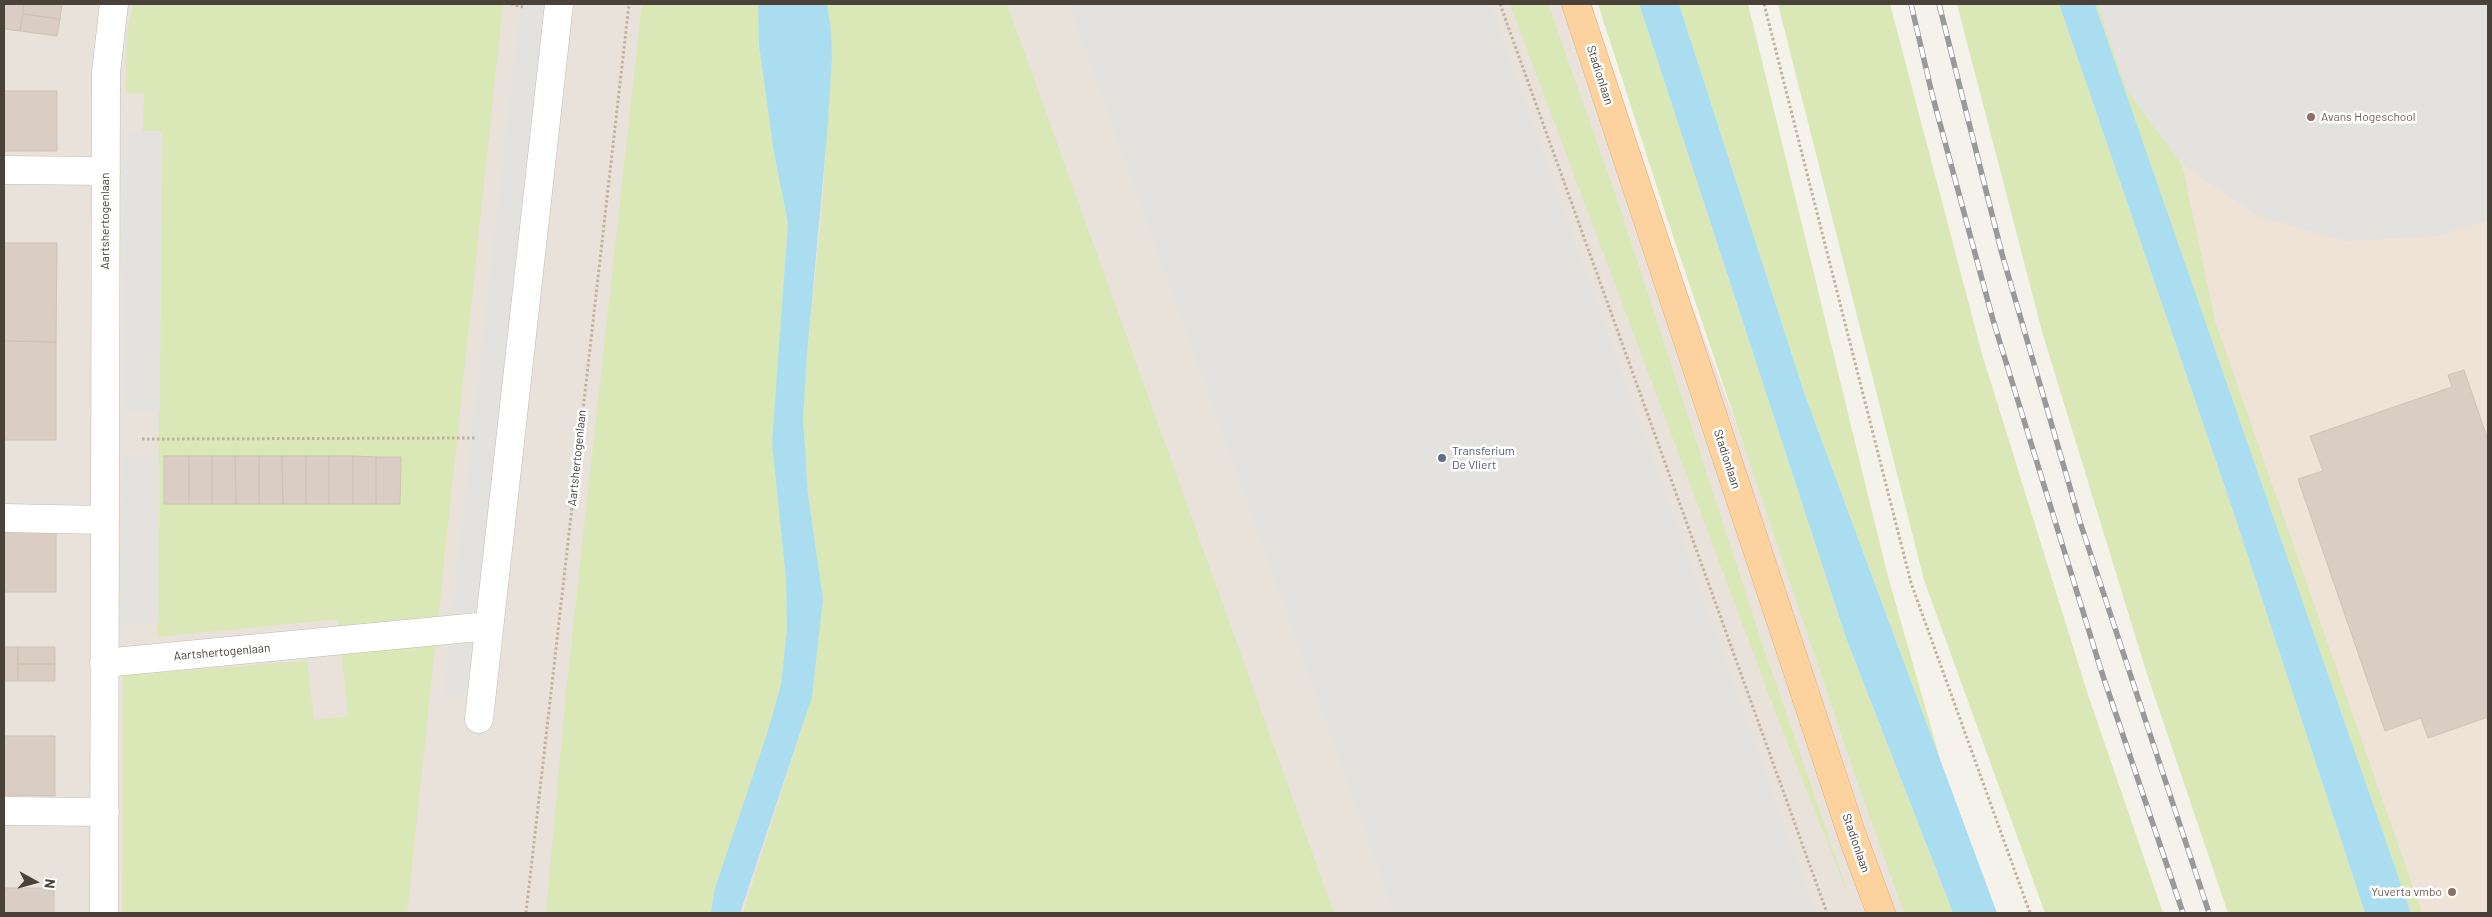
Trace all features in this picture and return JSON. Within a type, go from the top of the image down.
[{"type":"main road","name":"Stadionlaan","points":[[1576,4],[1852,835],[1881,913]]},
{"type":"street","name":"Aartshertogenlaan","points":[[104,913],[106,72],[114,4]]},
{"type":"street","points":[[480,719],[559,4]]},
{"type":"street","points":[[4,170],[106,171]]},
{"type":"street","points":[[4,518],[104,520]]},
{"type":"street","name":"Aartshertogenlaan","points":[[104,663],[490,626]]},
{"type":"street","points":[[4,811],[105,812]]},
{"type":"path","name":"Aartshertogenlaan","points":[[526,913],[629,4]]},
{"type":"path","points":[[1500,4],[1827,913]]},
{"type":"path","points":[[1764,4],[1911,584],[2030,913]]},
{"type":"path","points":[[104,439],[511,437]]},
{"type":"shaded area","points":[[4,4],[1580,4],[1918,913],[4,913]]},
{"type":"shaded area","points":[[520,4],[550,4],[472,697],[443,694]]},
{"type":"shaded area","name":"Transferium De Vliert","points":[[1069,4],[1490,4],[1816,913],[1394,913]]},
{"type":"shaded area","points":[[2095,4],[2488,4],[2488,913],[2411,913]]},
{"type":"shaded area","name":"Avans Hogeschool","points":[[2098,4],[2488,4],[2488,220],[2437,236],[2346,241],[2258,216],[2182,164],[2127,90]]},
{"type":"shaded area","points":[[162,131],[160,411],[124,412],[123,132]]},
{"type":"shaded area","points":[[122,456],[159,457],[158,623],[120,626]]},
{"type":"green space","points":[[133,4],[503,4],[407,913],[122,913],[123,675],[307,661],[314,720],[348,716],[338,619],[157,637],[162,131],[143,131],[144,93],[125,93],[128,28]]},
{"type":"green space","points":[[642,4],[758,4],[759,45],[774,153],[788,223],[772,443],[786,579],[787,630],[781,685],[767,734],[715,888],[711,913],[546,913],[566,692]]},
{"type":"green space","points":[[827,4],[1007,4],[1334,913],[743,913],[812,697],[823,599],[808,495],[803,419],[807,354],[821,221],[832,58]]},
{"type":"green space","points":[[1510,4],[1548,4],[1618,202],[1764,649],[1850,899],[1781,727]]},
{"type":"green space","points":[[1598,4],[1639,4],[1846,638],[1953,913],[1904,913],[1856,778],[1666,215]]},
{"type":"green space","points":[[1679,4],[1748,4],[1887,573],[1940,759],[1805,395]]},
{"type":"green space","points":[[1778,4],[1890,4],[1982,354],[2088,695],[2163,913],[2045,913],[1924,580]]},
{"type":"green space","points":[[1957,4],[2059,4],[2232,508],[2365,913],[2228,913],[2147,674],[2043,335]]},
{"type":"green space","points":[[2095,4],[2098,4],[2127,90],[2182,164],[2215,321],[2422,913],[2411,913]]},
{"type":"water","points":[[758,4],[827,4],[831,31],[832,58],[827,135],[803,419],[808,495],[823,599],[812,697],[740,913],[711,913],[715,888],[767,734],[781,685],[787,630],[786,579],[772,443],[788,223],[774,153],[759,45]]},
{"type":"water","points":[[1639,4],[1679,4],[1805,395],[1997,913],[1953,913],[1846,638]]},
{"type":"water","points":[[2059,4],[2095,4],[2411,913],[2365,913],[2232,508]]},
{"type":"building","points":[[4,4],[24,4],[20,31],[4,29]]},
{"type":"building","points":[[24,4],[62,4],[60,19],[23,14]]},
{"type":"building","points":[[23,14],[60,19],[57,36],[20,31]]},
{"type":"building","points":[[4,91],[57,91],[57,151],[4,151]]},
{"type":"building","points":[[4,243],[57,243],[56,342],[4,341]]},
{"type":"building","points":[[4,341],[56,342],[56,440],[4,440]]},
{"type":"building","points":[[2464,370],[2488,440],[2488,717],[2428,738],[2421,718],[2385,731],[2298,479],[2323,471],[2310,436],[2452,387],[2448,375]]},
{"type":"building","points":[[164,456],[189,456],[189,504],[164,504]]},
{"type":"building","points":[[189,456],[212,456],[212,504],[189,504]]},
{"type":"building","points":[[212,456],[235,456],[236,504],[212,504]]},
{"type":"building","points":[[235,456],[259,456],[259,504],[236,504]]},
{"type":"building","points":[[259,456],[282,456],[283,504],[259,504]]},
{"type":"building","points":[[282,456],[306,456],[306,504],[283,504]]},
{"type":"building","points":[[306,456],[329,456],[329,504],[306,504]]},
{"type":"building","points":[[329,456],[353,456],[353,504],[329,504]]},
{"type":"building","points":[[353,456],[376,457],[376,504],[353,504]]},
{"type":"building","points":[[376,457],[401,457],[400,504],[376,504]]},
{"type":"building","points":[[4,532],[56,532],[56,592],[4,592]]},
{"type":"building","points":[[4,647],[18,647],[18,681],[4,681]]},
{"type":"building","points":[[18,647],[55,647],[55,664],[18,664]]},
{"type":"building","points":[[18,664],[55,664],[55,681],[18,681]]},
{"type":"building","points":[[4,736],[55,736],[55,796],[4,795]]},
{"type":"building","points":[[4,888],[54,888],[54,913],[4,913]]},
{"type":"railway","points":[[1911,4],[1932,94],[1993,320],[2101,670],[2183,913]]},
{"type":"railway","points":[[1939,4],[2002,254],[2080,522],[2209,913]]},
{"type":"place","name":"Avans Hogeschool","points":[[2311,117]]},
{"type":"place","name":"Transferium De Vliert","points":[[1442,458]]},
{"type":"place","name":"Yuverta vmbo","points":[[2452,892]]}]
